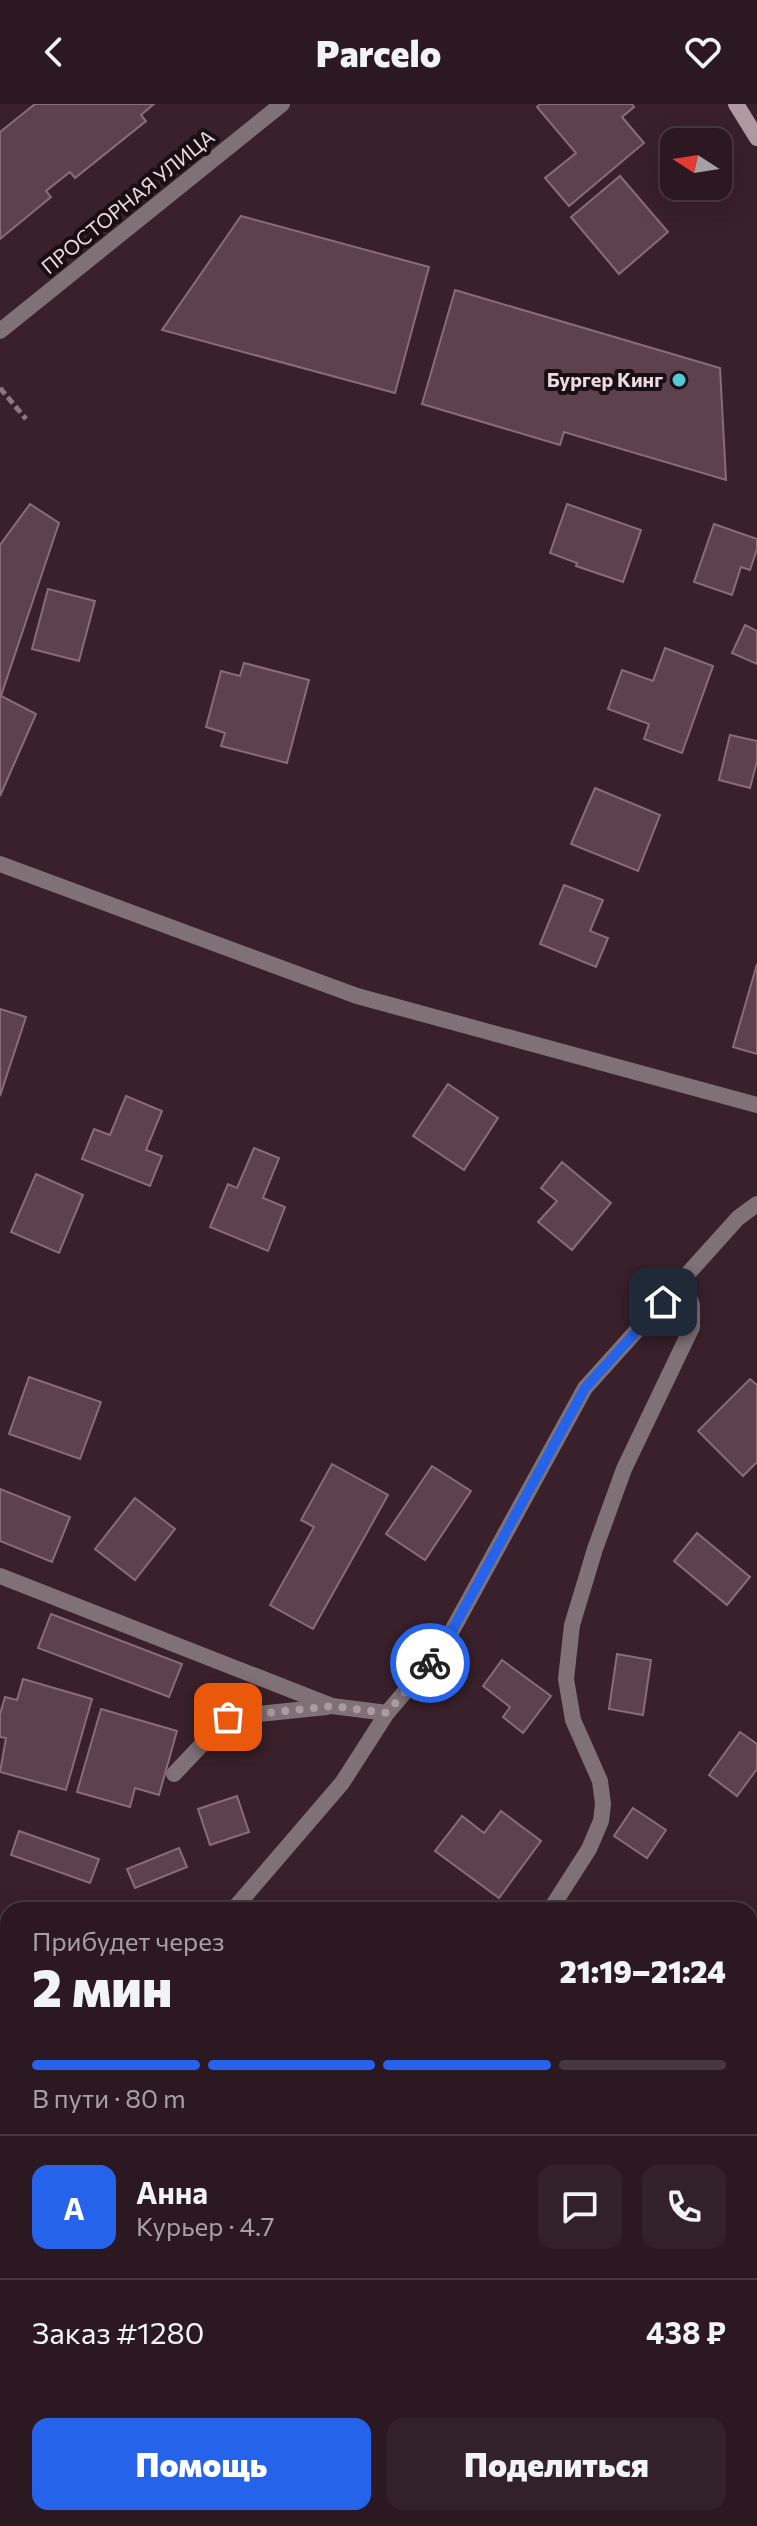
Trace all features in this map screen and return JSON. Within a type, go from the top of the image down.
[{"type":"main road","points":[[736,104],[757,138]]},
{"type":"street","name":"ПРОСТОРНАЯ УЛИЦА","points":[[0,331],[282,104]]},
{"type":"street","points":[[0,864],[357,996],[757,1105]]},
{"type":"street","points":[[240,1902],[342,1783],[387,1713],[443,1647],[585,1388],[738,1218],[757,1204]]},
{"type":"street","points":[[555,1902],[589,1849],[601,1821],[603,1804],[600,1781],[573,1720],[566,1679],[572,1625],[624,1469],[692,1327],[692,1305],[682,1280]]},
{"type":"street","points":[[0,1576],[332,1706]]},
{"type":"street","points":[[174,1774],[228,1717],[332,1706],[387,1713]]},
{"type":"path","points":[[0,388],[26,419]]},
{"type":"building","points":[[35,104],[154,104],[141,115],[146,121],[75,178],[70,172],[46,191],[51,197],[0,239],[0,132]]},
{"type":"building","points":[[540,104],[632,104],[634,107],[622,117],[644,143],[569,206],[545,178],[576,153],[537,107]]},
{"type":"building","points":[[620,176],[668,232],[619,274],[571,217]]},
{"type":"building","points":[[241,216],[429,267],[395,393],[162,330]]},
{"type":"building","points":[[455,290],[720,368],[726,480],[564,432],[560,445],[422,404]]},
{"type":"building","points":[[30,504],[59,523],[1,696],[36,714],[0,796],[0,545]]},
{"type":"building","points":[[567,504],[641,530],[623,582],[576,566],[577,563],[550,553]]},
{"type":"building","points":[[714,524],[757,539],[750,570],[741,567],[732,595],[694,582]]},
{"type":"building","points":[[48,589],[95,601],[79,661],[32,649]]},
{"type":"building","points":[[745,625],[757,631],[757,664],[732,653]]},
{"type":"building","points":[[665,648],[713,666],[682,753],[644,739],[649,724],[608,709],[622,670],[653,681]]},
{"type":"building","points":[[244,663],[309,680],[287,763],[221,746],[225,733],[206,727],[221,671],[240,676]]},
{"type":"building","points":[[730,735],[757,741],[757,761],[750,788],[719,780]]},
{"type":"building","points":[[595,788],[660,815],[638,871],[571,844]]},
{"type":"building","points":[[564,885],[603,900],[590,931],[608,938],[596,967],[540,944]]},
{"type":"building","points":[[757,964],[757,1054],[733,1047]]},
{"type":"building","points":[[0,1009],[26,1017],[0,1096]]},
{"type":"building","points":[[448,1084],[498,1118],[464,1170],[413,1136]]},
{"type":"building","points":[[126,1096],[162,1111],[146,1150],[162,1156],[150,1186],[82,1159],[94,1129],[110,1135]]},
{"type":"building","points":[[254,1148],[279,1158],[263,1198],[285,1207],[268,1251],[210,1227],[228,1184],[237,1188]]},
{"type":"building","points":[[562,1162],[611,1203],[572,1250],[538,1222],[557,1201],[541,1188]]},
{"type":"building","points":[[36,1174],[83,1195],[59,1253],[11,1232]]},
{"type":"building","points":[[29,1377],[101,1402],[80,1459],[9,1434]]},
{"type":"building","points":[[750,1379],[757,1385],[757,1462],[743,1476],[698,1431]]},
{"type":"building","points":[[332,1464],[388,1495],[313,1629],[270,1605],[314,1527],[301,1520]]},
{"type":"building","points":[[432,1466],[471,1491],[425,1560],[386,1534]]},
{"type":"building","points":[[0,1489],[70,1517],[52,1562],[0,1541]]},
{"type":"building","points":[[135,1498],[175,1529],[135,1580],[95,1549]]},
{"type":"building","points":[[697,1533],[750,1577],[727,1605],[674,1561]]},
{"type":"building","points":[[51,1614],[182,1664],[169,1697],[38,1648]]},
{"type":"building","points":[[617,1654],[651,1660],[643,1715],[609,1709]]},
{"type":"building","points":[[502,1660],[551,1696],[523,1733],[503,1717],[510,1707],[483,1686]]},
{"type":"building","points":[[23,1679],[92,1699],[66,1790],[0,1772],[6,1738],[0,1737],[0,1714],[5,1697],[17,1700]]},
{"type":"building","points":[[101,1709],[177,1731],[159,1795],[135,1788],[130,1807],[77,1792]]},
{"type":"building","points":[[740,1732],[757,1744],[757,1769],[737,1796],[709,1775]]},
{"type":"building","points":[[237,1796],[249,1832],[210,1845],[198,1809]]},
{"type":"building","points":[[633,1808],[666,1830],[647,1858],[614,1836]]},
{"type":"building","points":[[501,1811],[541,1841],[499,1898],[435,1851],[462,1816],[484,1833]]},
{"type":"building","points":[[19,1831],[99,1859],[90,1883],[11,1855]]},
{"type":"building","points":[[179,1848],[187,1867],[135,1888],[127,1869]]},
{"type":"way so far","points":[[228,1717],[332,1706],[387,1713],[430,1663]]},
{"type":"place","name":"Бургер Кинг","points":[[679,380]]},
{"type":"route","points":[[430,1663],[443,1647],[585,1388],[663,1302]]}]
